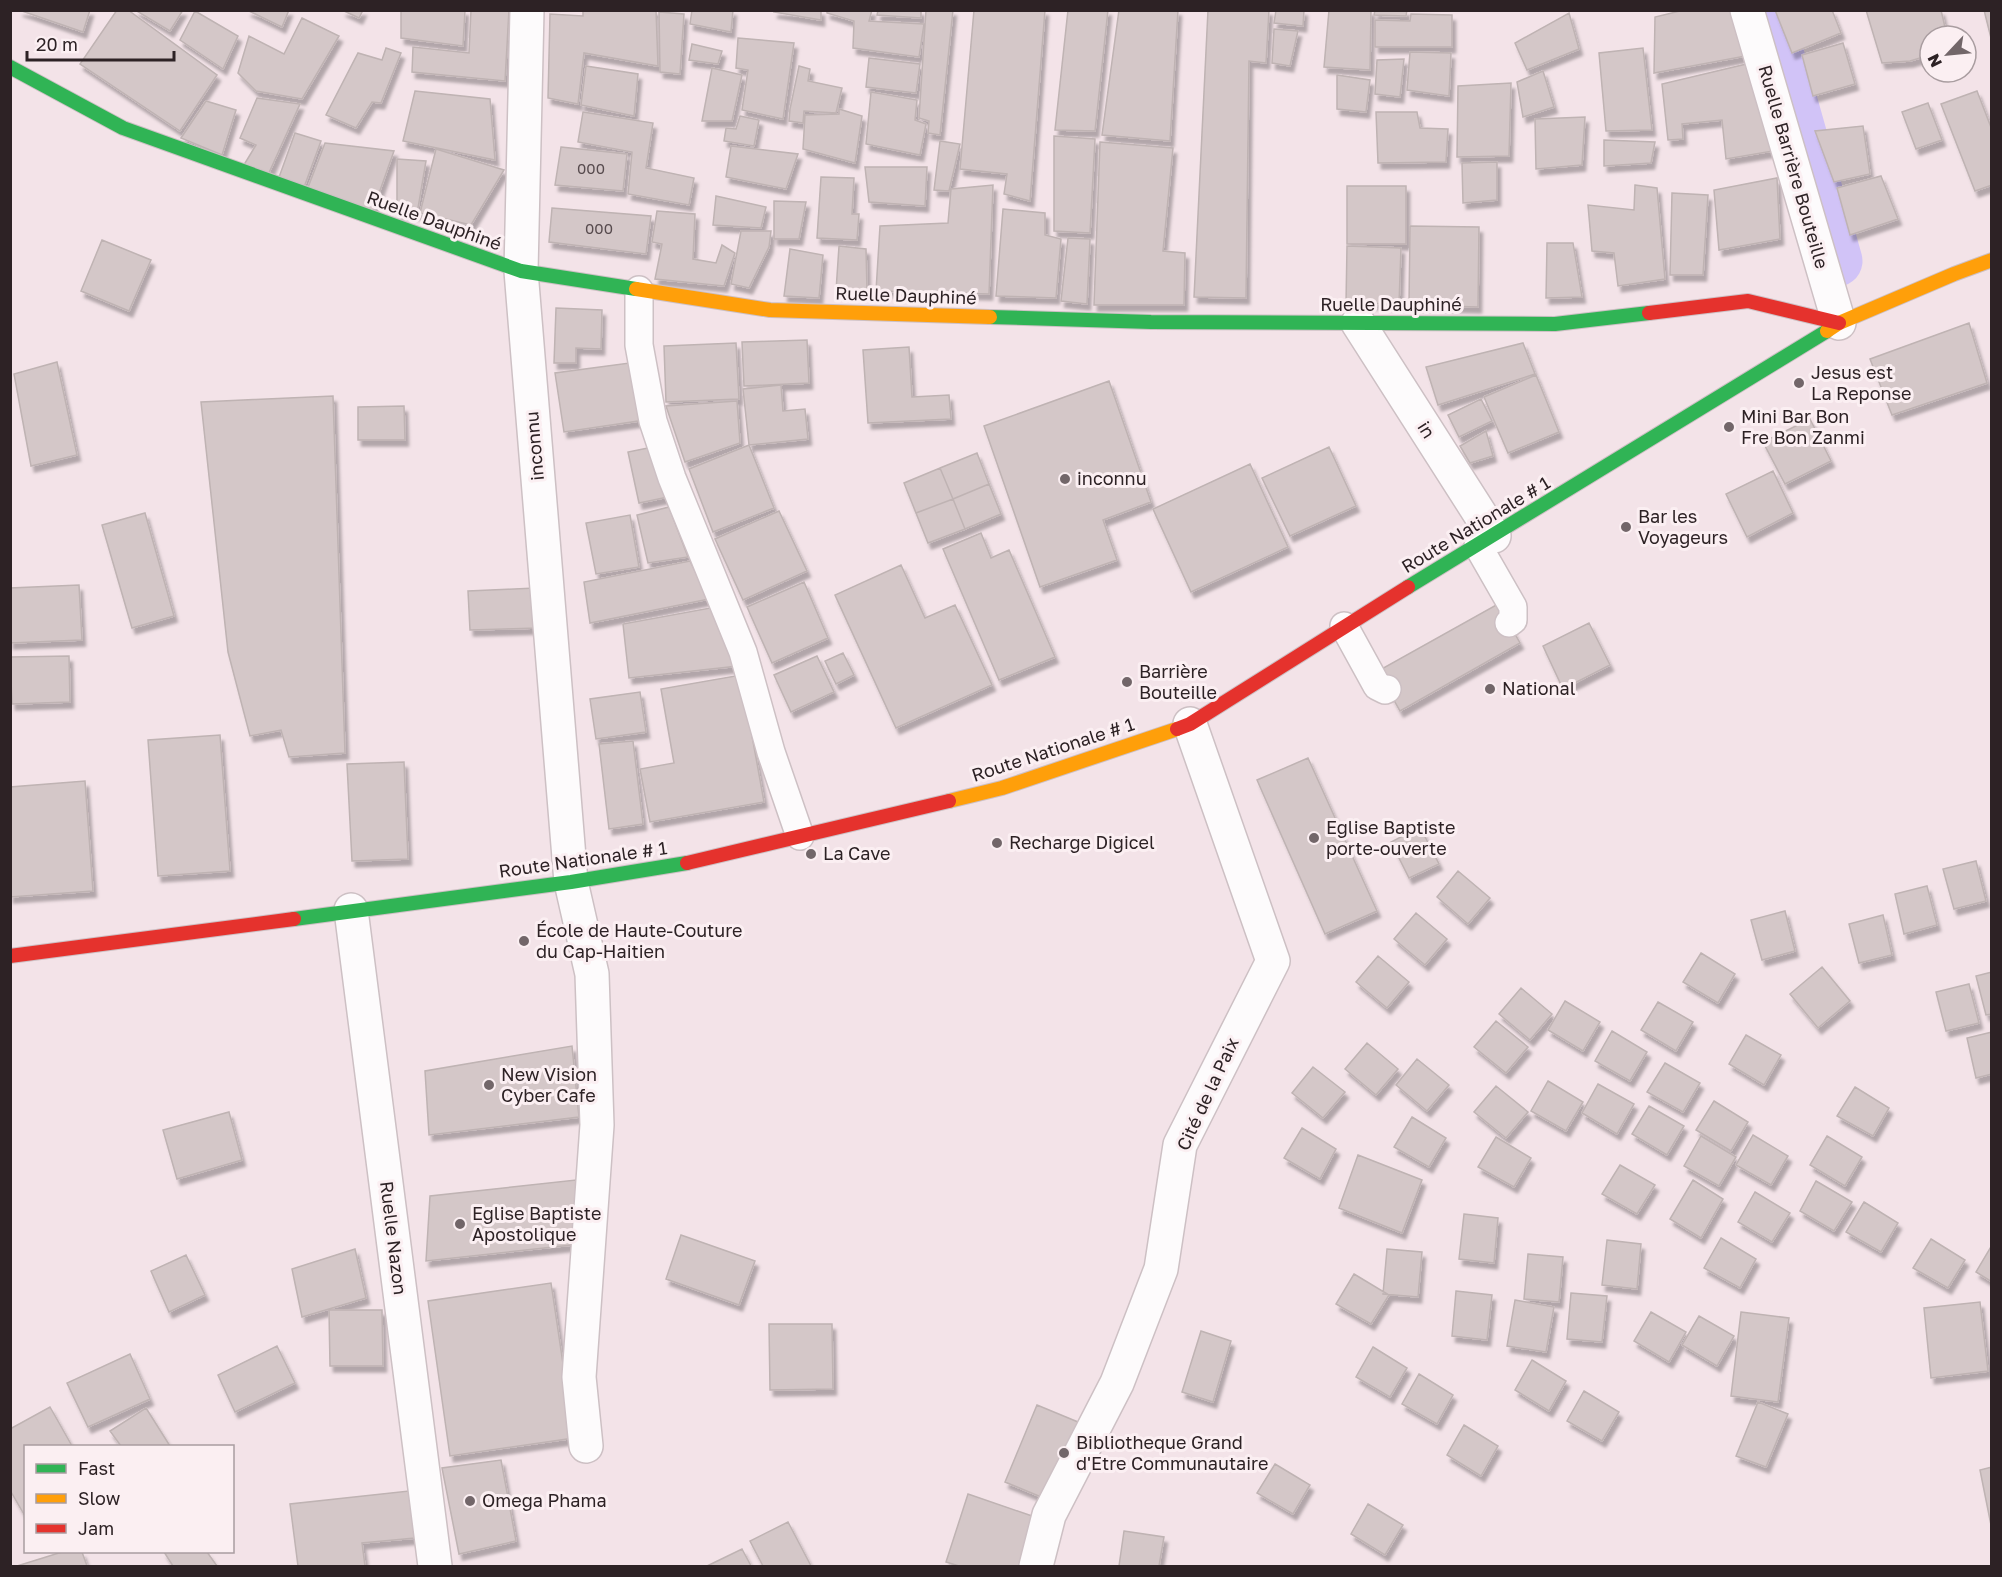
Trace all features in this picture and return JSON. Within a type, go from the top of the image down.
[{"type":"main road","name":"Ruelle Dauphiné","points":[[10,67],[123,128],[521,271],[770,310],[1151,322],[1555,324],[1748,301],[1839,323]]},
{"type":"main road","name":"Route Nationale # 1","points":[[10,956],[571,882],[693,862],[1002,788],[1191,724],[1344,626],[1839,323],[1992,260]]},
{"type":"street","name":"inconnu","points":[[527,10],[521,271],[571,882],[592,974],[597,1113],[579,1377],[586,1446]]},
{"type":"street","name":"Ruelle Barrière Bouteille","points":[[1748,10],[1839,323]]},
{"type":"street","name":"in","points":[[1358,323],[1486,541]]},
{"type":"street","name":"Cité de la Paix","points":[[1036,1566],[1049,1515],[1117,1383],[1161,1269],[1180,1145],[1273,961],[1191,724]]},
{"type":"street","name":"Ruelle Nazon","points":[[351,910],[435,1566]]},
{"type":"lane","points":[[639,290],[639,345],[653,421],[676,488],[743,651],[771,752],[800,836]]},
{"type":"lane","points":[[1486,541],[1513,607],[1513,620],[1509,623]]},
{"type":"lane","points":[[1344,626],[1377,686],[1384,690],[1388,689]]},
{"type":"building","points":[[19,10],[90,10],[83,32]]},
{"type":"building","points":[[117,10],[128,10],[217,75],[180,131],[80,64]]},
{"type":"building","points":[[135,10],[183,10],[170,31]]},
{"type":"building","points":[[247,10],[289,10],[282,27]]},
{"type":"building","points":[[342,10],[363,10],[359,18]]},
{"type":"building","points":[[401,10],[465,10],[463,46],[401,38]]},
{"type":"building","points":[[471,10],[509,10],[505,81],[412,72],[413,47],[469,53]]},
{"type":"building","points":[[583,10],[656,10],[658,66],[584,53],[578,104],[548,98],[550,14],[583,16]]},
{"type":"building","points":[[692,10],[733,10],[731,32],[690,24]]},
{"type":"building","points":[[775,10],[821,10],[821,20],[774,12]]},
{"type":"building","points":[[827,10],[872,10],[869,21],[924,24],[919,57],[853,48],[854,21],[827,13]]},
{"type":"building","points":[[878,10],[921,10],[921,18],[877,15]]},
{"type":"building","points":[[926,10],[953,10],[940,135],[928,133],[929,121],[919,118]]},
{"type":"building","points":[[974,10],[1045,10],[1030,201],[1004,194],[1007,174],[960,169]]},
{"type":"building","points":[[1068,10],[1108,10],[1095,131],[1055,130]]},
{"type":"building","points":[[1119,10],[1178,10],[1170,141],[1102,135]]},
{"type":"building","points":[[1208,10],[1269,10],[1266,63],[1249,61],[1246,298],[1194,297]]},
{"type":"building","points":[[1276,10],[1304,10],[1303,26],[1274,23]]},
{"type":"building","points":[[1329,10],[1371,10],[1370,70],[1324,67]]},
{"type":"building","points":[[1375,10],[1407,10],[1406,16],[1374,15]]},
{"type":"building","points":[[1684,10],[1739,10],[1751,55],[1654,73],[1655,17]]},
{"type":"building","points":[[1775,10],[1832,10],[1841,33],[1792,53]]},
{"type":"building","points":[[1866,10],[1941,10],[1944,24],[1918,24],[1918,59],[1882,63]]},
{"type":"building","points":[[1984,10],[1992,10],[1992,42]]},
{"type":"building","points":[[195,11],[238,36],[223,69],[180,40]]},
{"type":"building","points":[[659,12],[684,14],[680,74],[660,72]]},
{"type":"building","points":[[1569,13],[1579,49],[1527,70],[1515,43]]},
{"type":"building","points":[[1411,14],[1452,15],[1452,47],[1375,47],[1375,20],[1410,21]]},
{"type":"building","points":[[302,18],[339,36],[302,99],[256,91],[238,73],[249,36],[284,54]]},
{"type":"building","points":[[1274,29],[1298,31],[1290,66],[1272,63]]},
{"type":"building","points":[[738,38],[794,43],[783,119],[742,110],[748,70],[736,68]]},
{"type":"building","points":[[1843,43],[1855,84],[1813,96],[1802,55]]},
{"type":"building","points":[[692,44],[722,51],[718,64],[689,60]]},
{"type":"building","points":[[386,48],[401,53],[381,103],[372,102],[356,128],[326,115],[358,53],[382,60]]},
{"type":"building","points":[[1643,48],[1652,130],[1606,131],[1599,53]]},
{"type":"building","points":[[1410,52],[1451,53],[1449,96],[1407,90]]},
{"type":"building","points":[[869,58],[920,64],[916,93],[866,87]]},
{"type":"building","points":[[1404,59],[1400,97],[1375,94],[1377,60]]},
{"type":"building","points":[[1755,62],[1773,151],[1726,159],[1722,120],[1682,124],[1683,139],[1668,140],[1662,84]]},
{"type":"building","points":[[586,66],[638,74],[634,116],[581,105]]},
{"type":"building","points":[[799,66],[810,69],[808,81],[842,88],[836,113],[804,111],[803,123],[789,121]]},
{"type":"building","points":[[712,68],[742,75],[732,121],[702,121]]},
{"type":"building","points":[[1543,71],[1554,107],[1523,117],[1517,82]]},
{"type":"building","points":[[1337,75],[1370,80],[1366,112],[1337,109]]},
{"type":"building","points":[[1511,83],[1509,156],[1457,157],[1458,86]]},
{"type":"building","points":[[415,91],[490,99],[495,160],[403,141]]},
{"type":"building","points":[[1977,91],[1992,130],[1992,185],[1975,191],[1941,104]]},
{"type":"building","points":[[871,92],[917,100],[915,120],[926,124],[920,155],[866,144]]},
{"type":"building","points":[[257,98],[300,104],[268,175],[242,168],[256,145],[240,138]]},
{"type":"building","points":[[206,101],[236,110],[222,155],[181,138]]},
{"type":"building","points":[[1928,103],[1942,140],[1916,149],[1902,112]]},
{"type":"building","points":[[839,109],[862,116],[855,163],[803,149],[805,115],[839,114]]},
{"type":"building","points":[[583,112],[653,123],[646,168],[694,178],[689,205],[628,194],[632,152],[578,142]]},
{"type":"building","points":[[1376,112],[1417,112],[1420,128],[1448,129],[1446,162],[1378,163]]},
{"type":"building","points":[[740,116],[759,120],[754,146],[724,141],[726,128],[736,129]]},
{"type":"building","points":[[1585,117],[1582,165],[1536,169],[1535,119]]},
{"type":"building","points":[[1863,126],[1870,174],[1834,182],[1815,131]]},
{"type":"building","points":[[295,133],[321,141],[303,190],[278,180]]},
{"type":"building","points":[[1054,136],[1095,139],[1090,233],[1054,231]]},
{"type":"building","points":[[1604,140],[1655,142],[1651,163],[1604,166]]},
{"type":"building","points":[[940,141],[960,144],[949,191],[934,190]]},
{"type":"building","points":[[1100,142],[1173,148],[1163,251],[1185,253],[1184,305],[1094,305]]},
{"type":"building","points":[[325,143],[394,151],[372,213],[307,190]]},
{"type":"building","points":[[731,146],[798,154],[786,189],[726,177]]},
{"type":"building","points":[[561,147],[627,154],[623,191],[555,185]]},
{"type":"building","points":[[436,149],[504,170],[471,225],[420,213]]},
{"type":"building","points":[[397,159],[426,161],[417,214],[397,213]]},
{"type":"building","points":[[1497,162],[1497,200],[1463,203],[1462,163]]},
{"type":"building","points":[[865,167],[927,167],[925,206],[869,202]]},
{"type":"building","points":[[1881,176],[1898,219],[1850,235],[1837,188]]},
{"type":"building","points":[[821,177],[854,178],[852,214],[859,214],[857,240],[817,238]]},
{"type":"building","points":[[1777,178],[1780,239],[1719,250],[1714,190]]},
{"type":"building","points":[[993,185],[989,294],[876,291],[880,226],[948,223],[951,189]]},
{"type":"building","points":[[1635,185],[1657,188],[1665,279],[1618,286],[1614,253],[1592,251],[1588,205],[1634,210]]},
{"type":"building","points":[[1347,186],[1406,186],[1406,244],[1347,244]]},
{"type":"building","points":[[1672,193],[1708,195],[1703,275],[1670,275]]},
{"type":"building","points":[[716,196],[766,207],[761,228],[713,225]]},
{"type":"building","points":[[774,201],[806,202],[799,239],[774,239]]},
{"type":"building","points":[[552,208],[651,216],[646,254],[549,242]]},
{"type":"building","points":[[1003,209],[1045,213],[1045,235],[1061,239],[1056,298],[996,296]]},
{"type":"building","points":[[657,211],[695,214],[693,259],[716,263],[722,245],[735,253],[724,286],[655,279],[662,244],[652,242]]},
{"type":"building","points":[[1410,226],[1479,227],[1478,307],[1409,305]]},
{"type":"building","points":[[741,231],[771,231],[769,247],[749,288],[731,284]]},
{"type":"building","points":[[1068,238],[1090,239],[1087,304],[1061,301]]},
{"type":"building","points":[[102,240],[151,260],[129,311],[81,291]]},
{"type":"building","points":[[1547,243],[1573,243],[1582,297],[1546,298]]},
{"type":"building","points":[[839,246],[866,249],[867,290],[836,291]]},
{"type":"building","points":[[1347,246],[1401,248],[1399,304],[1346,303]]},
{"type":"building","points":[[790,249],[823,255],[819,298],[784,296]]},
{"type":"building","points":[[556,308],[602,310],[601,349],[576,348],[576,363],[554,363]]},
{"type":"building","points":[[1969,323],[1987,383],[1892,415],[1870,359]]},
{"type":"building","points":[[807,340],[809,383],[744,386],[742,342]]},
{"type":"building","points":[[736,343],[739,399],[666,402],[664,346]]},
{"type":"building","points":[[1523,343],[1535,374],[1438,405],[1426,367]]},
{"type":"building","points":[[909,347],[912,397],[949,395],[951,419],[868,423],[863,350]]},
{"type":"building","points":[[57,362],[77,455],[31,466],[14,374]]},
{"type":"building","points":[[637,362],[645,420],[564,432],[555,373]]},
{"type":"building","points":[[1536,375],[1559,432],[1508,453],[1484,397]]},
{"type":"building","points":[[1109,381],[1151,502],[1103,520],[1117,560],[1040,587],[984,426]]},
{"type":"building","points":[[781,385],[783,411],[805,409],[808,439],[749,445],[743,389]]},
{"type":"building","points":[[333,396],[345,753],[289,757],[281,730],[250,736],[228,652],[201,402]]},
{"type":"building","points":[[1481,399],[1492,421],[1459,437],[1448,415]]},
{"type":"building","points":[[737,401],[740,443],[685,462],[666,406]]},
{"type":"building","points":[[404,406],[405,440],[358,440],[358,407]]},
{"type":"building","points":[[1810,419],[1831,461],[1785,484],[1763,442]]},
{"type":"building","points":[[1486,431],[1493,456],[1470,463],[1460,446]]},
{"type":"building","points":[[749,445],[774,508],[713,532],[689,469]]},
{"type":"building","points":[[658,446],[668,497],[639,503],[628,452]]},
{"type":"building","points":[[1329,447],[1356,506],[1290,536],[1262,478]]},
{"type":"building","points":[[977,453],[989,484],[953,499],[940,468]]},
{"type":"building","points":[[1250,464],[1288,547],[1191,592],[1153,509]]},
{"type":"building","points":[[940,468],[953,499],[916,513],[904,483]]},
{"type":"building","points":[[1773,471],[1793,513],[1747,537],[1726,494]]},
{"type":"building","points":[[989,484],[1001,514],[965,529],[953,499]]},
{"type":"building","points":[[953,499],[965,529],[928,543],[916,513]]},
{"type":"building","points":[[669,507],[688,557],[648,563],[637,515]]},
{"type":"building","points":[[779,511],[807,571],[743,600],[715,539]]},
{"type":"building","points":[[145,513],[174,616],[132,628],[102,525]]},
{"type":"building","points":[[630,515],[639,567],[596,574],[586,523]]},
{"type":"building","points":[[981,533],[991,558],[1009,550],[1055,657],[999,680],[943,549]]},
{"type":"building","points":[[690,561],[709,599],[590,623],[584,582]]},
{"type":"building","points":[[901,565],[925,618],[955,605],[992,685],[896,728],[835,595]]},
{"type":"building","points":[[804,582],[828,638],[772,663],[747,607]]},
{"type":"building","points":[[79,585],[82,640],[10,643],[10,588]]},
{"type":"building","points":[[535,588],[537,628],[470,630],[468,591]]},
{"type":"building","points":[[1498,604],[1520,643],[1400,711],[1378,671]]},
{"type":"building","points":[[721,606],[738,666],[629,678],[623,624]]},
{"type":"building","points":[[1589,623],[1610,665],[1563,689],[1543,646]]},
{"type":"building","points":[[843,653],[854,675],[836,684],[825,661]]},
{"type":"building","points":[[69,656],[70,702],[12,704],[10,657]]},
{"type":"building","points":[[817,656],[834,692],[791,712],[774,675]]},
{"type":"building","points":[[741,675],[764,802],[650,822],[640,769],[674,763],[661,689]]},
{"type":"building","points":[[640,692],[646,732],[596,739],[590,699]]},
{"type":"building","points":[[220,735],[230,871],[158,876],[148,740]]},
{"type":"building","points":[[633,741],[643,824],[609,829],[599,744]]},
{"type":"building","points":[[1308,758],[1377,911],[1325,934],[1257,780]]},
{"type":"building","points":[[404,762],[408,859],[352,861],[347,764]]},
{"type":"building","points":[[85,781],[93,891],[10,897],[10,787]]},
{"type":"building","points":[[1420,827],[1439,864],[1409,878],[1391,842]]},
{"type":"building","points":[[1976,861],[1986,901],[1954,909],[1943,869]]},
{"type":"building","points":[[1458,871],[1490,898],[1468,924],[1437,897]]},
{"type":"building","points":[[1927,886],[1937,925],[1904,934],[1895,894]]},
{"type":"building","points":[[1785,911],[1795,951],[1762,960],[1751,920]]},
{"type":"building","points":[[1416,913],[1447,939],[1425,965],[1394,939]]},
{"type":"building","points":[[1883,915],[1892,955],[1859,963],[1849,924]]},
{"type":"building","points":[[1701,953],[1735,974],[1718,1003],[1683,982]]},
{"type":"building","points":[[1378,956],[1409,982],[1387,1008],[1356,982]]},
{"type":"building","points":[[1822,967],[1850,1001],[1818,1028],[1790,994]]},
{"type":"building","points":[[1992,972],[1992,1014],[1986,1015],[1976,976]]},
{"type":"building","points":[[1969,984],[1979,1023],[1946,1031],[1936,992]]},
{"type":"building","points":[[1521,988],[1552,1014],[1530,1040],[1499,1014]]},
{"type":"building","points":[[1565,1001],[1600,1022],[1583,1051],[1548,1030]]},
{"type":"building","points":[[1658,1002],[1693,1022],[1676,1051],[1641,1030]]},
{"type":"building","points":[[1496,1021],[1528,1047],[1506,1073],[1474,1047]]},
{"type":"building","points":[[1612,1031],[1647,1052],[1630,1081],[1595,1061]]},
{"type":"building","points":[[1992,1032],[1992,1074],[1976,1078],[1967,1038]]},
{"type":"building","points":[[1746,1035],[1781,1055],[1764,1085],[1729,1064]]},
{"type":"building","points":[[1367,1043],[1398,1069],[1376,1095],[1345,1069]]},
{"type":"building","points":[[572,1046],[579,1117],[429,1135],[425,1071]]},
{"type":"building","points":[[1417,1059],[1449,1085],[1427,1111],[1396,1085]]},
{"type":"building","points":[[1665,1063],[1700,1083],[1683,1112],[1647,1092]]},
{"type":"building","points":[[1313,1067],[1345,1092],[1323,1118],[1292,1093]]},
{"type":"building","points":[[1548,1081],[1583,1102],[1566,1131],[1531,1111]]},
{"type":"building","points":[[1598,1084],[1634,1104],[1617,1134],[1582,1113]]},
{"type":"building","points":[[1496,1086],[1528,1112],[1506,1138],[1474,1112]]},
{"type":"building","points":[[1855,1087],[1889,1108],[1873,1136],[1837,1116]]},
{"type":"building","points":[[1714,1101],[1748,1122],[1731,1151],[1696,1130]]},
{"type":"building","points":[[1649,1106],[1684,1126],[1667,1155],[1632,1134]]},
{"type":"building","points":[[229,1112],[242,1160],[177,1179],[163,1130]]},
{"type":"building","points":[[1412,1117],[1446,1138],[1429,1167],[1394,1147]]},
{"type":"building","points":[[1302,1128],[1336,1149],[1320,1179],[1284,1158]]},
{"type":"building","points":[[1753,1135],[1788,1156],[1771,1185],[1736,1165]]},
{"type":"building","points":[[1701,1136],[1736,1157],[1719,1186],[1684,1166]]},
{"type":"building","points":[[1827,1136],[1862,1157],[1845,1186],[1810,1165]]},
{"type":"building","points":[[1496,1137],[1531,1158],[1514,1187],[1478,1167]]},
{"type":"building","points":[[1358,1155],[1422,1180],[1402,1233],[1339,1208]]},
{"type":"building","points":[[1620,1165],[1655,1185],[1637,1214],[1602,1194]]},
{"type":"building","points":[[576,1180],[581,1244],[426,1261],[430,1196]]},
{"type":"building","points":[[1693,1180],[1723,1199],[1701,1238],[1670,1219]]},
{"type":"building","points":[[1816,1181],[1852,1202],[1834,1231],[1800,1211]]},
{"type":"building","points":[[1755,1192],[1790,1213],[1772,1242],[1738,1222]]},
{"type":"building","points":[[1864,1202],[1898,1223],[1881,1252],[1846,1232]]},
{"type":"building","points":[[1464,1214],[1498,1218],[1494,1263],[1459,1259]]},
{"type":"building","points":[[681,1235],[755,1261],[739,1305],[666,1279]]},
{"type":"building","points":[[1721,1238],[1756,1259],[1740,1288],[1704,1268]]},
{"type":"building","points":[[1931,1239],[1965,1260],[1948,1288],[1913,1268]]},
{"type":"building","points":[[1607,1240],[1641,1244],[1637,1289],[1602,1285]]},
{"type":"building","points":[[1992,1245],[1992,1282],[1976,1272]]},
{"type":"building","points":[[355,1249],[366,1298],[302,1317],[292,1269]]},
{"type":"building","points":[[1387,1249],[1422,1252],[1418,1297],[1383,1294]]},
{"type":"building","points":[[1528,1254],[1563,1257],[1559,1302],[1524,1299]]},
{"type":"building","points":[[186,1255],[205,1295],[169,1312],[151,1271]]},
{"type":"building","points":[[1354,1274],[1389,1295],[1371,1324],[1336,1304]]},
{"type":"building","points":[[551,1283],[574,1438],[450,1456],[428,1301]]},
{"type":"building","points":[[1456,1291],[1492,1295],[1487,1340],[1452,1336]]},
{"type":"building","points":[[1571,1293],[1607,1296],[1602,1342],[1567,1339]]},
{"type":"building","points":[[1515,1300],[1554,1307],[1546,1352],[1507,1346]]},
{"type":"building","points":[[1980,1302],[1988,1371],[1931,1378],[1924,1308]]},
{"type":"building","points":[[329,1310],[382,1310],[383,1366],[330,1366]]},
{"type":"building","points":[[1651,1312],[1686,1332],[1669,1362],[1634,1341]]},
{"type":"building","points":[[1741,1312],[1789,1318],[1778,1402],[1731,1396]]},
{"type":"building","points":[[1699,1316],[1734,1336],[1717,1366],[1682,1345]]},
{"type":"building","points":[[769,1324],[832,1324],[833,1389],[770,1390]]},
{"type":"building","points":[[1201,1331],[1231,1341],[1213,1402],[1182,1392]]},
{"type":"building","points":[[277,1346],[295,1383],[235,1412],[218,1375]]},
{"type":"building","points":[[1373,1347],[1407,1368],[1390,1397],[1356,1377]]},
{"type":"building","points":[[130,1354],[150,1399],[88,1427],[67,1383]]},
{"type":"building","points":[[1532,1360],[1566,1381],[1549,1411],[1515,1390]]},
{"type":"building","points":[[1419,1374],[1453,1395],[1437,1424],[1402,1404]]},
{"type":"building","points":[[1584,1391],[1619,1412],[1602,1441],[1567,1421]]},
{"type":"building","points":[[1758,1402],[1788,1414],[1766,1467],[1736,1456]]},
{"type":"building","points":[[1037,1405],[1078,1422],[1046,1499],[1005,1482]]},
{"type":"building","points":[[50,1407],[71,1445],[24,1445],[24,1514],[10,1490],[10,1429]]},
{"type":"building","points":[[146,1408],[169,1445],[120,1445],[110,1431]]},
{"type":"building","points":[[1464,1425],[1498,1446],[1481,1476],[1447,1455]]},
{"type":"building","points":[[501,1460],[516,1541],[459,1554],[442,1468]]},
{"type":"building","points":[[1275,1464],[1310,1485],[1293,1514],[1257,1493]]},
{"type":"building","points":[[1992,1467],[1992,1525],[1991,1525],[1980,1470]]},
{"type":"building","points":[[409,1491],[415,1538],[362,1543],[365,1566],[298,1566],[290,1504]]},
{"type":"building","points":[[968,1494],[1038,1518],[1022,1566],[959,1566],[946,1562]]},
{"type":"building","points":[[1368,1504],[1403,1525],[1385,1555],[1351,1534]]},
{"type":"building","points":[[788,1522],[811,1566],[763,1566],[750,1541]]},
{"type":"building","points":[[1124,1531],[1164,1537],[1159,1566],[1119,1566]]},
{"type":"building","points":[[742,1549],[751,1566],[707,1566]]},
{"type":"building","points":[[59,1553],[82,1553],[87,1566],[17,1566]]},
{"type":"building","points":[[165,1553],[208,1553],[217,1566],[173,1566]]},
{"type":"waterway","points":[[1766,10],[1837,261]]},
{"type":"traffic: fast","points":[[10,67],[123,128],[521,271],[636,289]]},
{"type":"traffic: fast","points":[[990,317],[1151,322],[1555,324],[1649,313]]},
{"type":"traffic: fast","points":[[1408,587],[1827,331]]},
{"type":"traffic: fast","points":[[294,919],[571,882],[687,863]]},
{"type":"traffic: slow","points":[[1827,331],[1839,323],[1992,260]]},
{"type":"traffic: slow","points":[[636,289],[770,310],[990,317]]},
{"type":"traffic: slow","points":[[949,801],[1002,788],[1177,729]]},
{"type":"traffic: jam","points":[[1649,313],[1748,301],[1839,323]]},
{"type":"traffic: jam","points":[[1177,729],[1190,724],[1408,587]]},
{"type":"traffic: jam","points":[[687,863],[949,801]]},
{"type":"traffic: jam","points":[[10,956],[294,919]]},
{"type":"place","name":"Jesus est La Reponse","points":[[1799,383]]},
{"type":"place","name":"Mini Bar Bon Fre Bon Zanmi","points":[[1729,427]]},
{"type":"place","name":"inconnu","points":[[1065,479]]},
{"type":"place","name":"Bar les Voyageurs","points":[[1626,527]]},
{"type":"place","name":"Barrière Bouteille","points":[[1127,682]]},
{"type":"place","name":"National","points":[[1490,689]]},
{"type":"place","name":"Eglise Baptiste porte-ouverte","points":[[1314,838]]},
{"type":"place","name":"Recharge Digicel","points":[[997,843]]},
{"type":"place","name":"La Cave","points":[[811,854]]},
{"type":"place","name":"École de Haute-Couture du Cap-Haitien","points":[[524,941]]},
{"type":"place","name":"New Vision Cyber Cafe","points":[[489,1085]]},
{"type":"place","name":"Eglise Baptiste Apostolique","points":[[460,1224]]},
{"type":"place","name":"Bibliotheque Grand d'Etre Communautaire","points":[[1064,1453]]},
{"type":"place","name":"Omega Phama","points":[[470,1501]]}]
